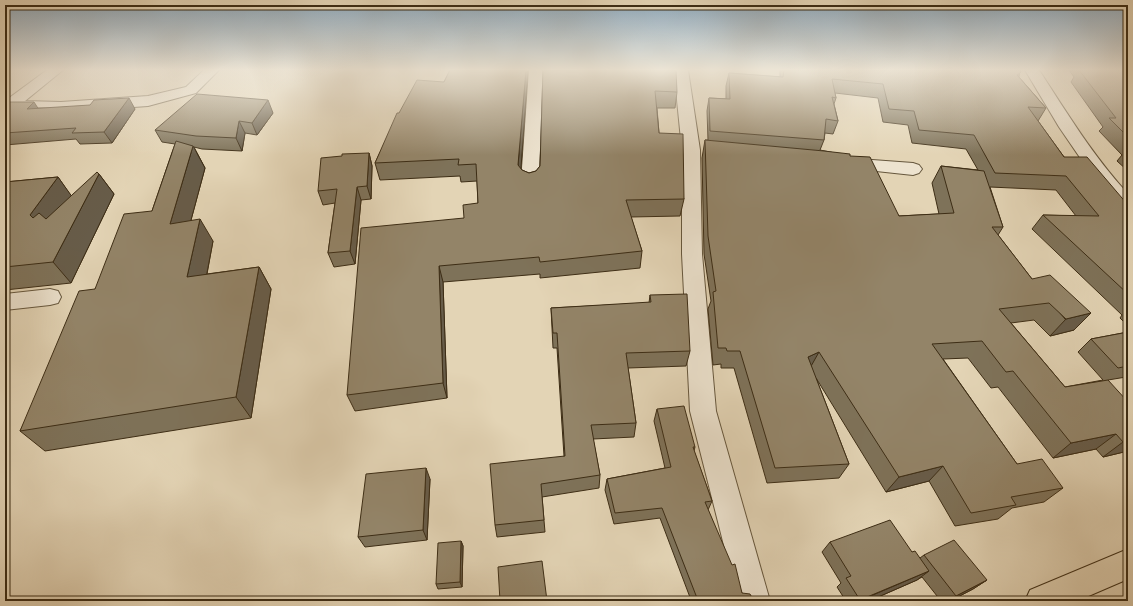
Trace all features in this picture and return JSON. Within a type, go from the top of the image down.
[{"type":"main road","points":[[1040,601],[1128,564]]},
{"type":"street","points":[[7,107],[19,98]]},
{"type":"street","points":[[7,107],[61,107],[148,101],[159,98]]},
{"type":"street","points":[[530,182],[534,98]]},
{"type":"street","points":[[687,98],[699,151],[692,254],[703,411],[754,601]]},
{"type":"street","points":[[1047,98],[1102,177],[1128,205]]},
{"type":"street","points":[[826,162],[913,169]]},
{"type":"street","points":[[5,302],[50,297]]},
{"type":"building","points":[[129,98],[104,132],[72,133],[76,128],[5,133],[5,103],[7,102],[34,102],[27,109],[90,105],[94,100]]},
{"type":"building","points":[[192,98],[248,98],[268,100],[252,123],[239,121],[236,138],[196,136],[155,130]]},
{"type":"building","points":[[407,98],[524,98],[518,165],[522,170],[529,173],[536,171],[540,166],[542,98],[656,98],[659,133],[683,134],[684,199],[626,200],[642,251],[540,262],[539,257],[439,266],[443,383],[347,395],[361,228],[464,218],[463,205],[478,203],[476,164],[458,165],[459,159],[375,163],[397,113],[399,113]]},
{"type":"building","points":[[709,98],[832,98],[838,121],[826,119],[824,140],[710,131]]},
{"type":"building","points":[[886,98],[1037,98],[1046,108],[1028,107],[1064,157],[1087,157],[1128,205],[1128,294],[1043,215],[1099,216],[1066,176],[995,173],[974,135],[919,130],[914,111],[889,109]]},
{"type":"building","points":[[1101,98],[1128,98],[1128,137],[1109,118],[1116,118]]},
{"type":"building","points":[[705,140],[824,151],[850,154],[850,156],[870,157],[899,216],[954,213],[941,166],[984,171],[1003,227],[992,227],[1032,279],[1050,275],[1091,313],[1066,319],[1049,303],[999,309],[1065,387],[1108,380],[1128,402],[1128,441],[1123,442],[1116,434],[1071,443],[1013,371],[1006,372],[982,341],[932,344],[1017,464],[1042,459],[1063,488],[1011,497],[1016,505],[971,513],[943,466],[899,477],[819,352],[808,357],[849,464],[775,468],[740,351],[727,351],[726,348],[718,348],[713,292],[716,291],[708,236]]},
{"type":"building","points":[[176,141],[193,146],[170,224],[200,219],[187,277],[259,267],[236,397],[20,431],[79,291],[95,289],[124,214],[152,211]]},
{"type":"building","points":[[369,153],[367,186],[357,187],[350,251],[328,253],[337,189],[318,191],[321,158],[342,156],[342,154]]},
{"type":"building","points":[[97,172],[99,174],[53,262],[5,267],[5,182],[58,177],[30,215],[33,218],[39,213],[46,219]]},
{"type":"building","points":[[687,294],[690,351],[626,353],[636,423],[591,425],[600,475],[541,484],[544,520],[495,525],[490,464],[565,456],[557,333],[553,333],[551,308],[651,302],[650,295]]},
{"type":"building","points":[[1128,332],[1128,366],[1118,368],[1091,339]]},
{"type":"building","points":[[684,406],[695,447],[693,447],[712,501],[705,502],[732,565],[735,564],[742,593],[750,594],[754,601],[689,601],[697,598],[662,508],[615,513],[607,479],[671,467],[657,409]]},
{"type":"building","points":[[426,468],[423,530],[358,537],[366,474]]},
{"type":"building","points":[[890,520],[912,552],[915,551],[929,571],[860,600],[846,578],[851,576],[830,542]]},
{"type":"building","points":[[954,540],[987,580],[956,596],[924,555]]},
{"type":"building","points":[[461,541],[460,582],[436,584],[438,543]]},
{"type":"building","points":[[542,561],[547,601],[500,601],[498,567]]}]
